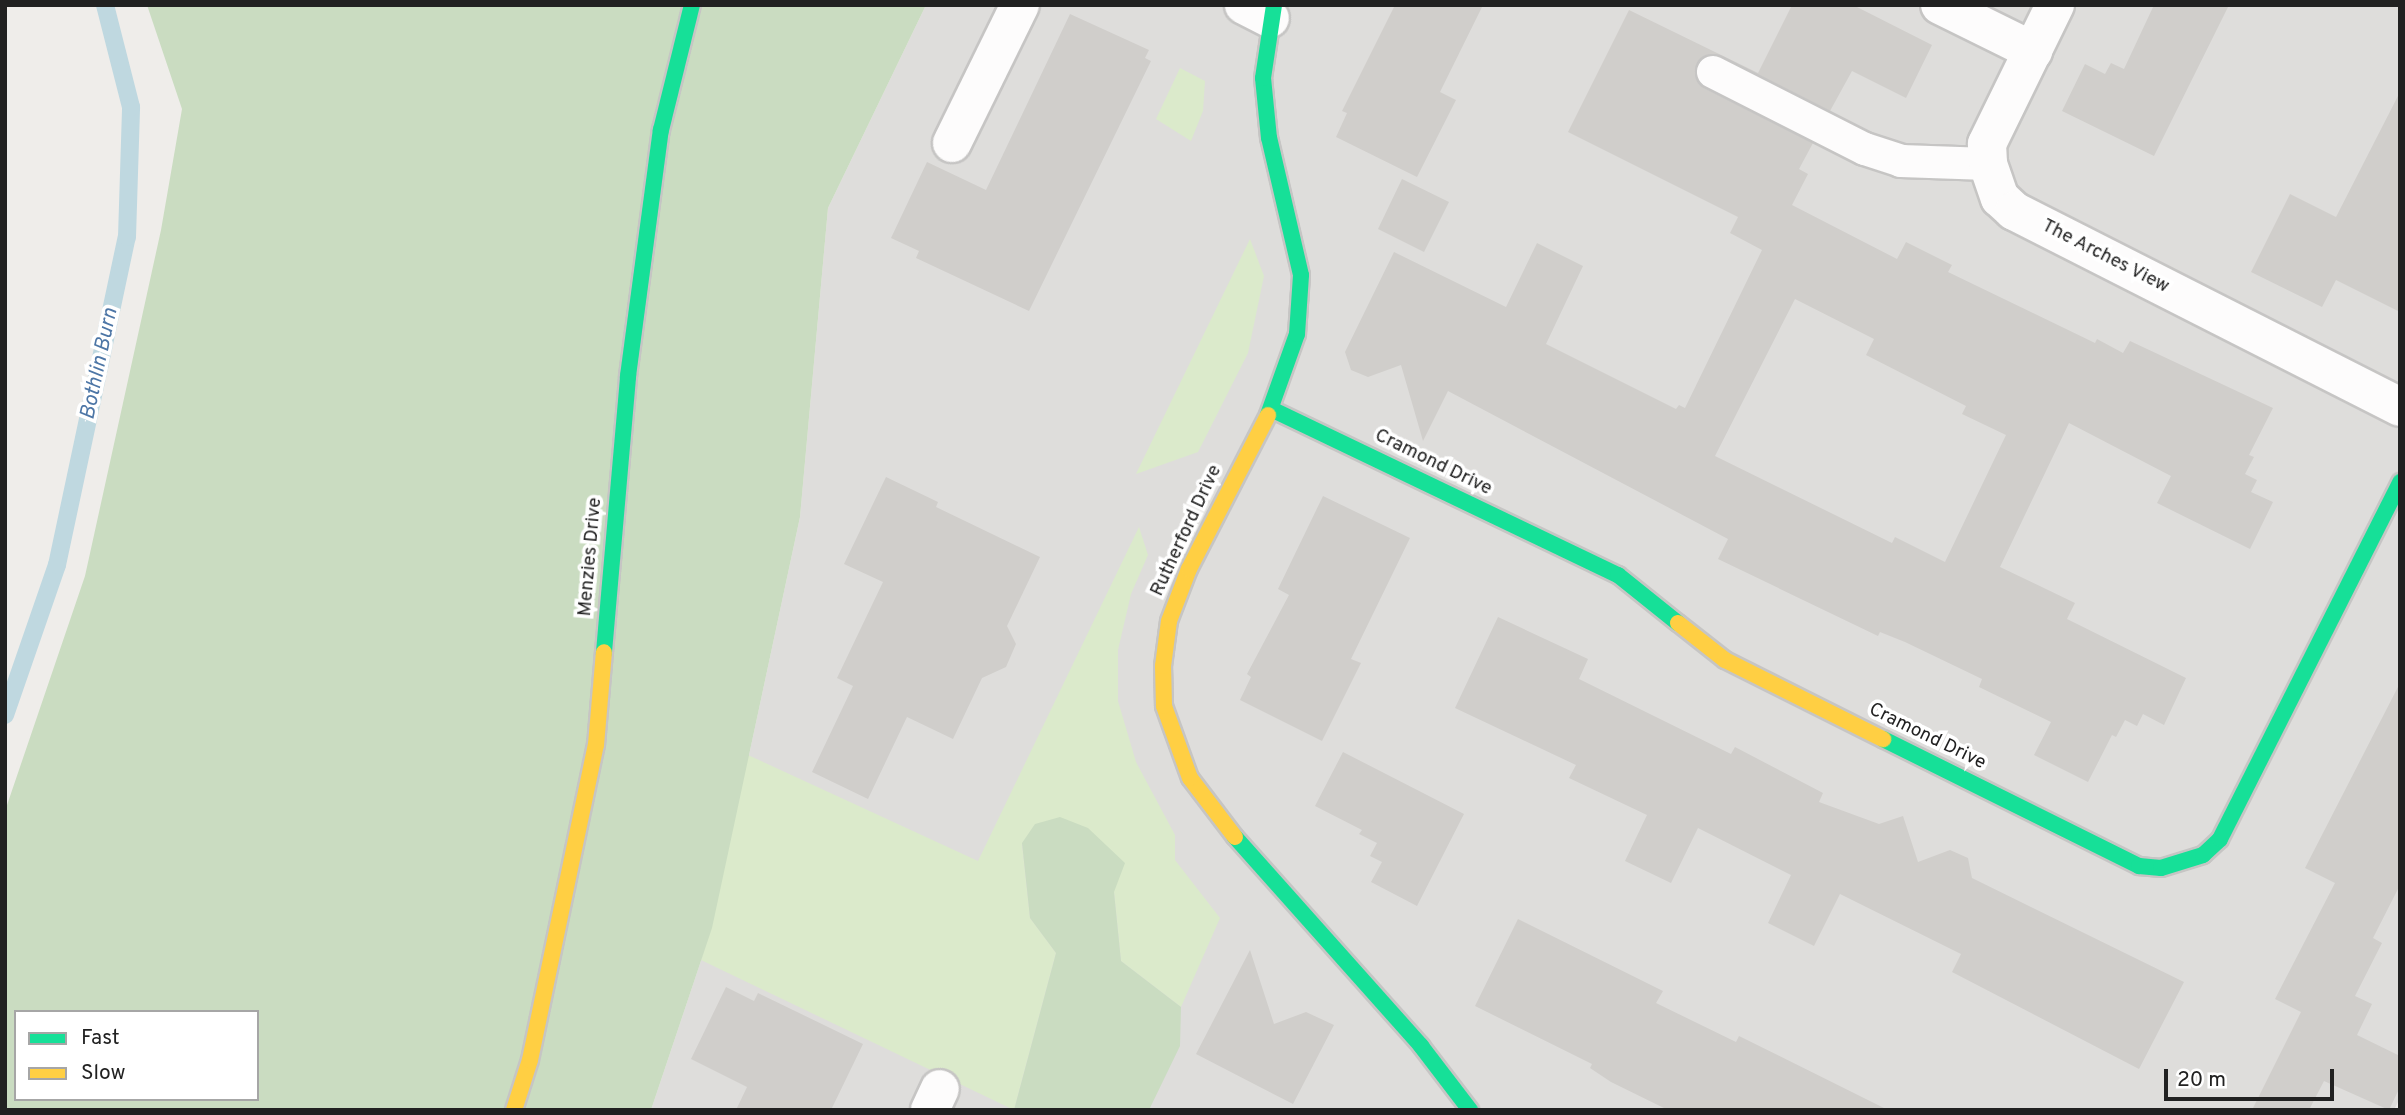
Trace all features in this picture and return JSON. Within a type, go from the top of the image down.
[{"type":"street","name":"Menzies Drive","points":[[514,1110],[530,1060],[596,745],[628,376],[661,130],[692,5]]},
{"type":"street","points":[[952,143],[1020,5]]},
{"type":"street","points":[[1940,5],[2033,51]]},
{"type":"street","name":"The Arches View","points":[[2055,5],[1987,144],[1988,164],[2000,198],[2014,211],[2400,407]]},
{"type":"street","name":"Rutherford Drive","points":[[1263,9],[1263,78],[1269,138],[1301,275],[1297,334],[1271,409],[1189,569],[1169,621],[1163,666],[1164,706],[1175,744],[1197,788],[1470,1110]]},
{"type":"street","name":"Cramond Drive","points":[[1271,409],[1618,575],[1725,660],[2140,866],[2161,868],[2203,855],[2220,839],[2400,482]]},
{"type":"lane","points":[[1713,72],[1866,149],[1901,161],[1988,164]]},
{"type":"shaded area","points":[[926,5],[2400,5],[2400,1098],[2394,1110],[651,1110],[712,928],[800,517],[828,208]]},
{"type":"green space","points":[[147,5],[926,5],[828,208],[800,517],[712,928],[651,1110],[5,1110],[5,811],[85,576],[161,230],[182,109]]},
{"type":"green space","points":[[1180,68],[1205,81],[1203,111],[1191,141],[1156,119]]},
{"type":"green space","points":[[1250,239],[1264,276],[1248,353],[1198,452],[1136,474]]},
{"type":"green space","points":[[1139,527],[1148,555],[1131,594],[1118,650],[1118,701],[1136,762],[1175,835],[1175,860],[1220,918],[1181,1007],[1121,961],[1114,892],[1022,844],[1030,918],[1056,953],[1014,1110],[701,960],[748,755],[978,861]]},
{"type":"green space","points":[[1060,817],[1088,828],[1125,863],[1114,892],[1121,961],[1181,1007],[1180,1046],[1149,1110],[1014,1110],[1056,953],[1030,918],[1022,843],[1035,824]]},
{"type":"building","points":[[1395,5],[1483,5],[1440,92],[1456,100],[1417,177],[1336,137],[1347,113],[1342,111]]},
{"type":"building","points":[[1792,5],[1853,5],[1932,45],[1906,98],[1852,71],[1830,111],[1721,56],[1711,54],[1697,63],[1695,74],[1704,88],[1813,143],[1799,169],[1808,174],[1792,205],[1897,259],[1906,242],[1952,265],[1948,272],[2095,343],[2097,339],[2123,353],[2130,341],[2273,408],[2249,455],[2254,457],[2245,474],[2257,480],[2251,492],[2273,502],[2250,549],[2157,503],[2171,476],[2069,423],[2000,567],[2075,603],[2067,619],[2186,678],[2164,725],[2143,714],[2137,726],[2125,720],[2116,737],[2112,735],[2088,782],[2034,755],[2051,722],[1979,687],[1982,679],[1905,642],[1880,632],[1878,636],[1718,559],[1728,539],[1448,391],[1423,441],[1401,365],[1368,377],[1351,370],[1345,352],[1394,252],[1506,307],[1537,243],[1583,266],[1546,344],[1676,409],[1679,405],[1685,408],[1762,250],[1730,233],[1738,217],[1568,132],[1629,10],[1758,73]],"holes":[[[1795,299],[1874,339],[1866,355],[1966,406],[1962,414],[2006,435],[1945,562],[1895,537],[1892,543],[1715,456]]]},
{"type":"building","points":[[2154,5],[2229,5],[2154,156],[2062,111],[2085,64],[2105,74],[2111,63],[2124,69]]},
{"type":"building","points":[[1070,14],[1149,50],[1145,58],[1151,61],[1029,311],[916,258],[919,251],[891,238],[927,162],[986,190]]},
{"type":"building","points":[[2400,92],[2400,312],[2336,280],[2322,307],[2251,272],[2290,194],[2336,217]]},
{"type":"building","points":[[1402,179],[1449,202],[1424,252],[1378,229]]},
{"type":"building","points":[[886,477],[938,502],[936,507],[1040,557],[1007,626],[1016,644],[1006,667],[982,678],[953,739],[907,717],[868,799],[812,772],[853,686],[837,678],[883,582],[844,564]]},
{"type":"building","points":[[1323,496],[1410,538],[1351,659],[1361,663],[1322,741],[1240,700],[1251,677],[1247,674],[1289,595],[1278,589]]},
{"type":"building","points":[[1498,617],[1588,659],[1579,679],[1731,754],[1735,747],[1823,793],[1819,802],[1879,824],[1903,816],[1918,862],[1950,850],[1968,858],[1972,878],[2184,982],[2139,1069],[1952,972],[1961,954],[1840,894],[1814,946],[1768,923],[1791,875],[1698,828],[1671,883],[1625,861],[1647,815],[1569,778],[1576,765],[1455,708]]},
{"type":"building","points":[[2400,683],[2400,885],[2373,938],[2382,943],[2355,996],[2372,1004],[2357,1035],[2400,1056],[2400,1087],[2389,1110],[2324,1081],[2309,1110],[2252,1110],[2301,1012],[2275,999],[2335,883],[2305,868]]},
{"type":"building","points":[[1343,752],[1464,814],[1417,906],[1371,882],[1382,862],[1370,856],[1377,843],[1359,834],[1362,830],[1315,806]]},
{"type":"building","points":[[1518,919],[1663,991],[1656,1003],[1736,1042],[1739,1036],[1888,1110],[1668,1110],[1611,1082],[1590,1068],[1592,1064],[1475,1006]]},
{"type":"building","points":[[1250,950],[1274,1024],[1306,1012],[1334,1025],[1293,1104],[1196,1054]]},
{"type":"building","points":[[726,987],[754,1001],[758,993],[863,1044],[831,1110],[736,1110],[747,1087],[691,1059]]},
{"type":"waterway","name":"Bothlin Burn","points":[[5,715],[57,565],[127,237],[131,107],[105,5]]},
{"type":"traffic: fast","points":[[604,652],[628,376],[661,130],[692,5]]},
{"type":"traffic: fast","points":[[1268,415],[1297,334],[1301,275],[1269,138],[1263,78],[1274,5]]},
{"type":"traffic: fast","points":[[1271,409],[1618,575],[1678,623]]},
{"type":"traffic: fast","points":[[1883,739],[2139,866],[2161,868],[2203,855],[2220,839],[2400,482]]},
{"type":"traffic: fast","points":[[1235,837],[1421,1046],[1470,1110]]},
{"type":"traffic: slow","points":[[1235,837],[1190,778],[1164,706],[1163,666],[1169,621],[1189,569],[1268,415]]},
{"type":"traffic: slow","points":[[1678,623],[1725,660],[1883,739]]},
{"type":"traffic: slow","points":[[514,1110],[530,1060],[596,745],[604,652]]}]
